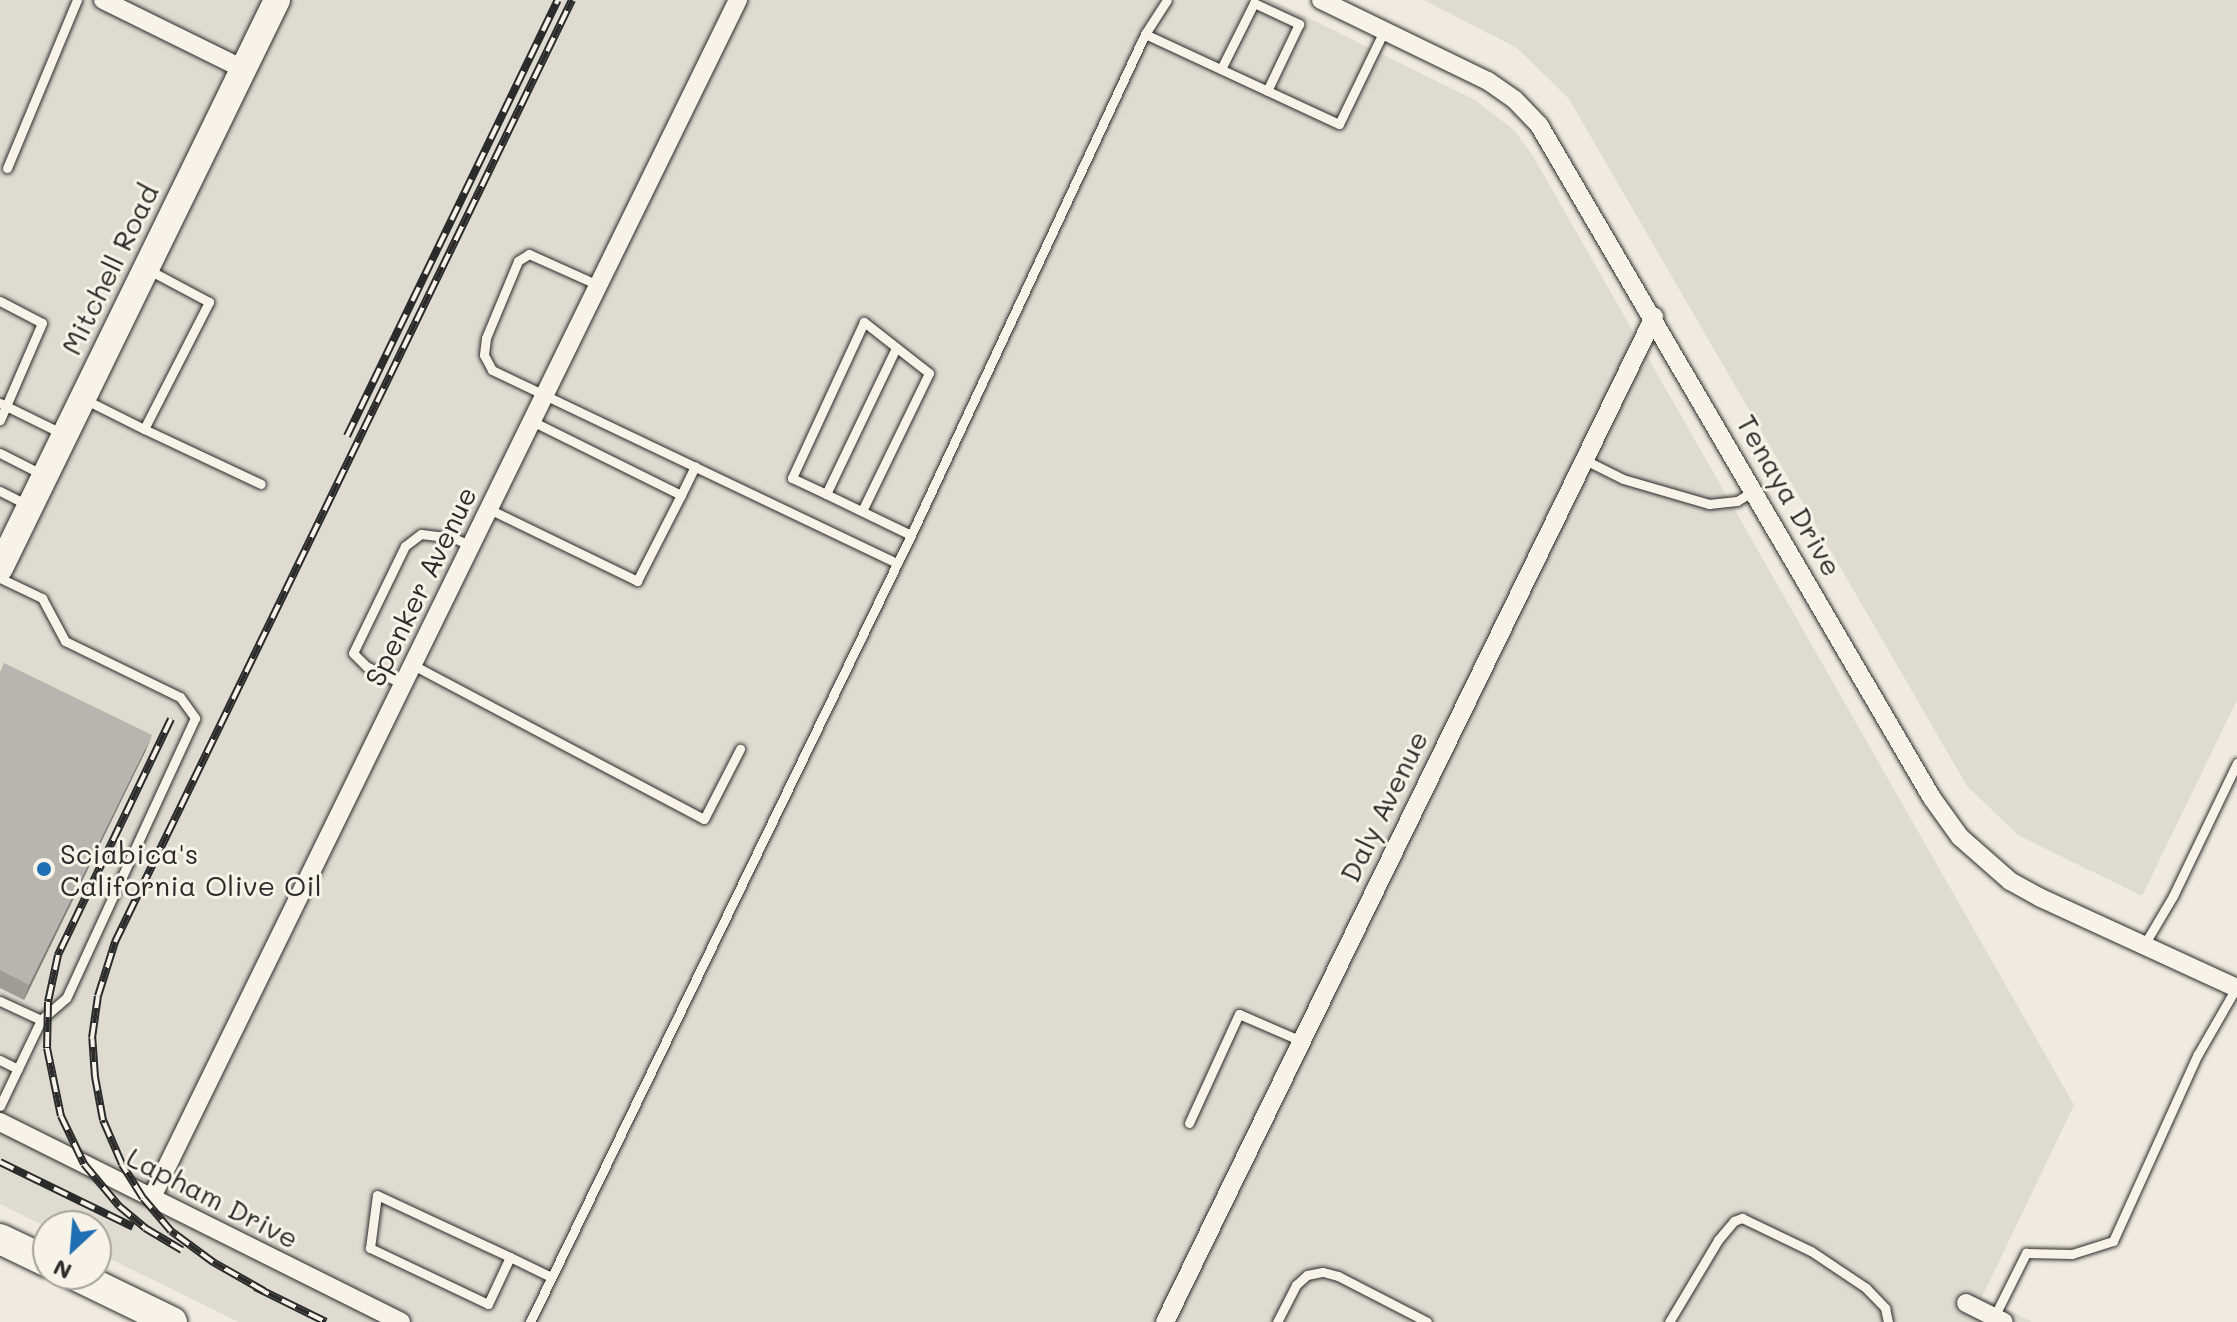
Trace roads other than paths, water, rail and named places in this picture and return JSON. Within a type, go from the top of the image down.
[{"type":"main road","name":"Mitchell Road","points":[[0,568],[28,505],[277,0]]},
{"type":"main road","points":[[0,1239],[32,1254]]},
{"type":"main road","points":[[106,1290],[172,1322]]},
{"type":"street","points":[[103,0],[243,69]]},
{"type":"street","name":"Spenker Avenue","points":[[152,1197],[738,0]]},
{"type":"street","name":"Tenaya Drive","points":[[1321,0],[1488,81],[1515,100],[1539,125],[1654,317],[1932,798],[1960,837],[2010,881],[2237,988]]},
{"type":"street","name":"Daly Avenue","points":[[1165,1322],[1299,1040],[1654,317]]},
{"type":"street","name":"Lapham Drive","points":[[0,1122],[401,1322]]},
{"type":"street","points":[[1966,1303],[1992,1319]]},
{"type":"lane","points":[[7,168],[77,0]]},
{"type":"lane","points":[[530,1322],[911,535],[1145,34],[1167,0]]},
{"type":"lane","points":[[1221,69],[1254,3],[1299,24],[1267,91]]},
{"type":"lane","points":[[1145,34],[1339,124],[1384,31]]},
{"type":"lane","points":[[598,285],[529,254],[518,261],[495,313],[484,355],[492,370],[897,563]]},
{"type":"lane","points":[[144,429],[209,302],[145,268]]},
{"type":"lane","points":[[0,301],[42,323],[3,405],[0,420]]},
{"type":"lane","points":[[862,511],[929,373],[864,322],[792,478],[911,535]]},
{"type":"lane","points":[[826,494],[896,348]]},
{"type":"lane","points":[[81,398],[261,484]]},
{"type":"lane","points":[[3,405],[63,434]]},
{"type":"lane","points":[[532,421],[681,495]]},
{"type":"lane","points":[[0,453],[43,475]]},
{"type":"lane","points":[[1584,460],[1623,479],[1709,504],[1737,501],[1755,490]]},
{"type":"lane","points":[[489,509],[637,581],[695,466]]},
{"type":"lane","points":[[0,491],[28,505]]},
{"type":"lane","points":[[403,684],[366,666],[353,653],[405,546],[421,534],[454,538],[471,546]]},
{"type":"lane","points":[[0,578],[42,598],[65,641],[180,697],[195,718],[66,998],[41,1020],[0,1106]]},
{"type":"lane","points":[[412,665],[704,819],[740,749]]},
{"type":"lane","points":[[2144,945],[2173,896],[2237,763]]},
{"type":"lane","points":[[1992,1319],[2026,1253],[2072,1254],[2113,1241],[2198,1054],[2237,988]]},
{"type":"lane","points":[[0,1001],[41,1020]]},
{"type":"lane","points":[[1189,1123],[1239,1014],[1299,1040]]},
{"type":"lane","points":[[0,1060],[18,1069]]},
{"type":"lane","points":[[510,1257],[488,1304],[370,1248],[377,1195],[510,1257],[551,1277]]},
{"type":"lane","points":[[1669,1322],[1718,1240],[1734,1221],[1742,1218],[1811,1251],[1866,1288],[1885,1308],[1888,1322]]},
{"type":"lane","points":[[1277,1322],[1296,1285],[1307,1275],[1323,1272],[1338,1276],[1427,1322]]},
{"type":"railway","points":[[347,436],[558,0]]},
{"type":"railway","points":[[264,1291],[213,1262],[171,1231],[143,1198],[122,1164],[103,1120],[95,1077],[92,1038],[98,996],[115,942],[572,0]]},
{"type":"railway","points":[[171,719],[58,955],[48,1002],[47,1048],[61,1116],[84,1164],[119,1206],[145,1228],[182,1250]]},
{"type":"railway","points":[[0,1162],[133,1227]]},
{"type":"railway","points":[[255,1287],[326,1322]]},
{"type":"place","name":"Sciabica's California Olive Oil","points":[[44,869]]}]
